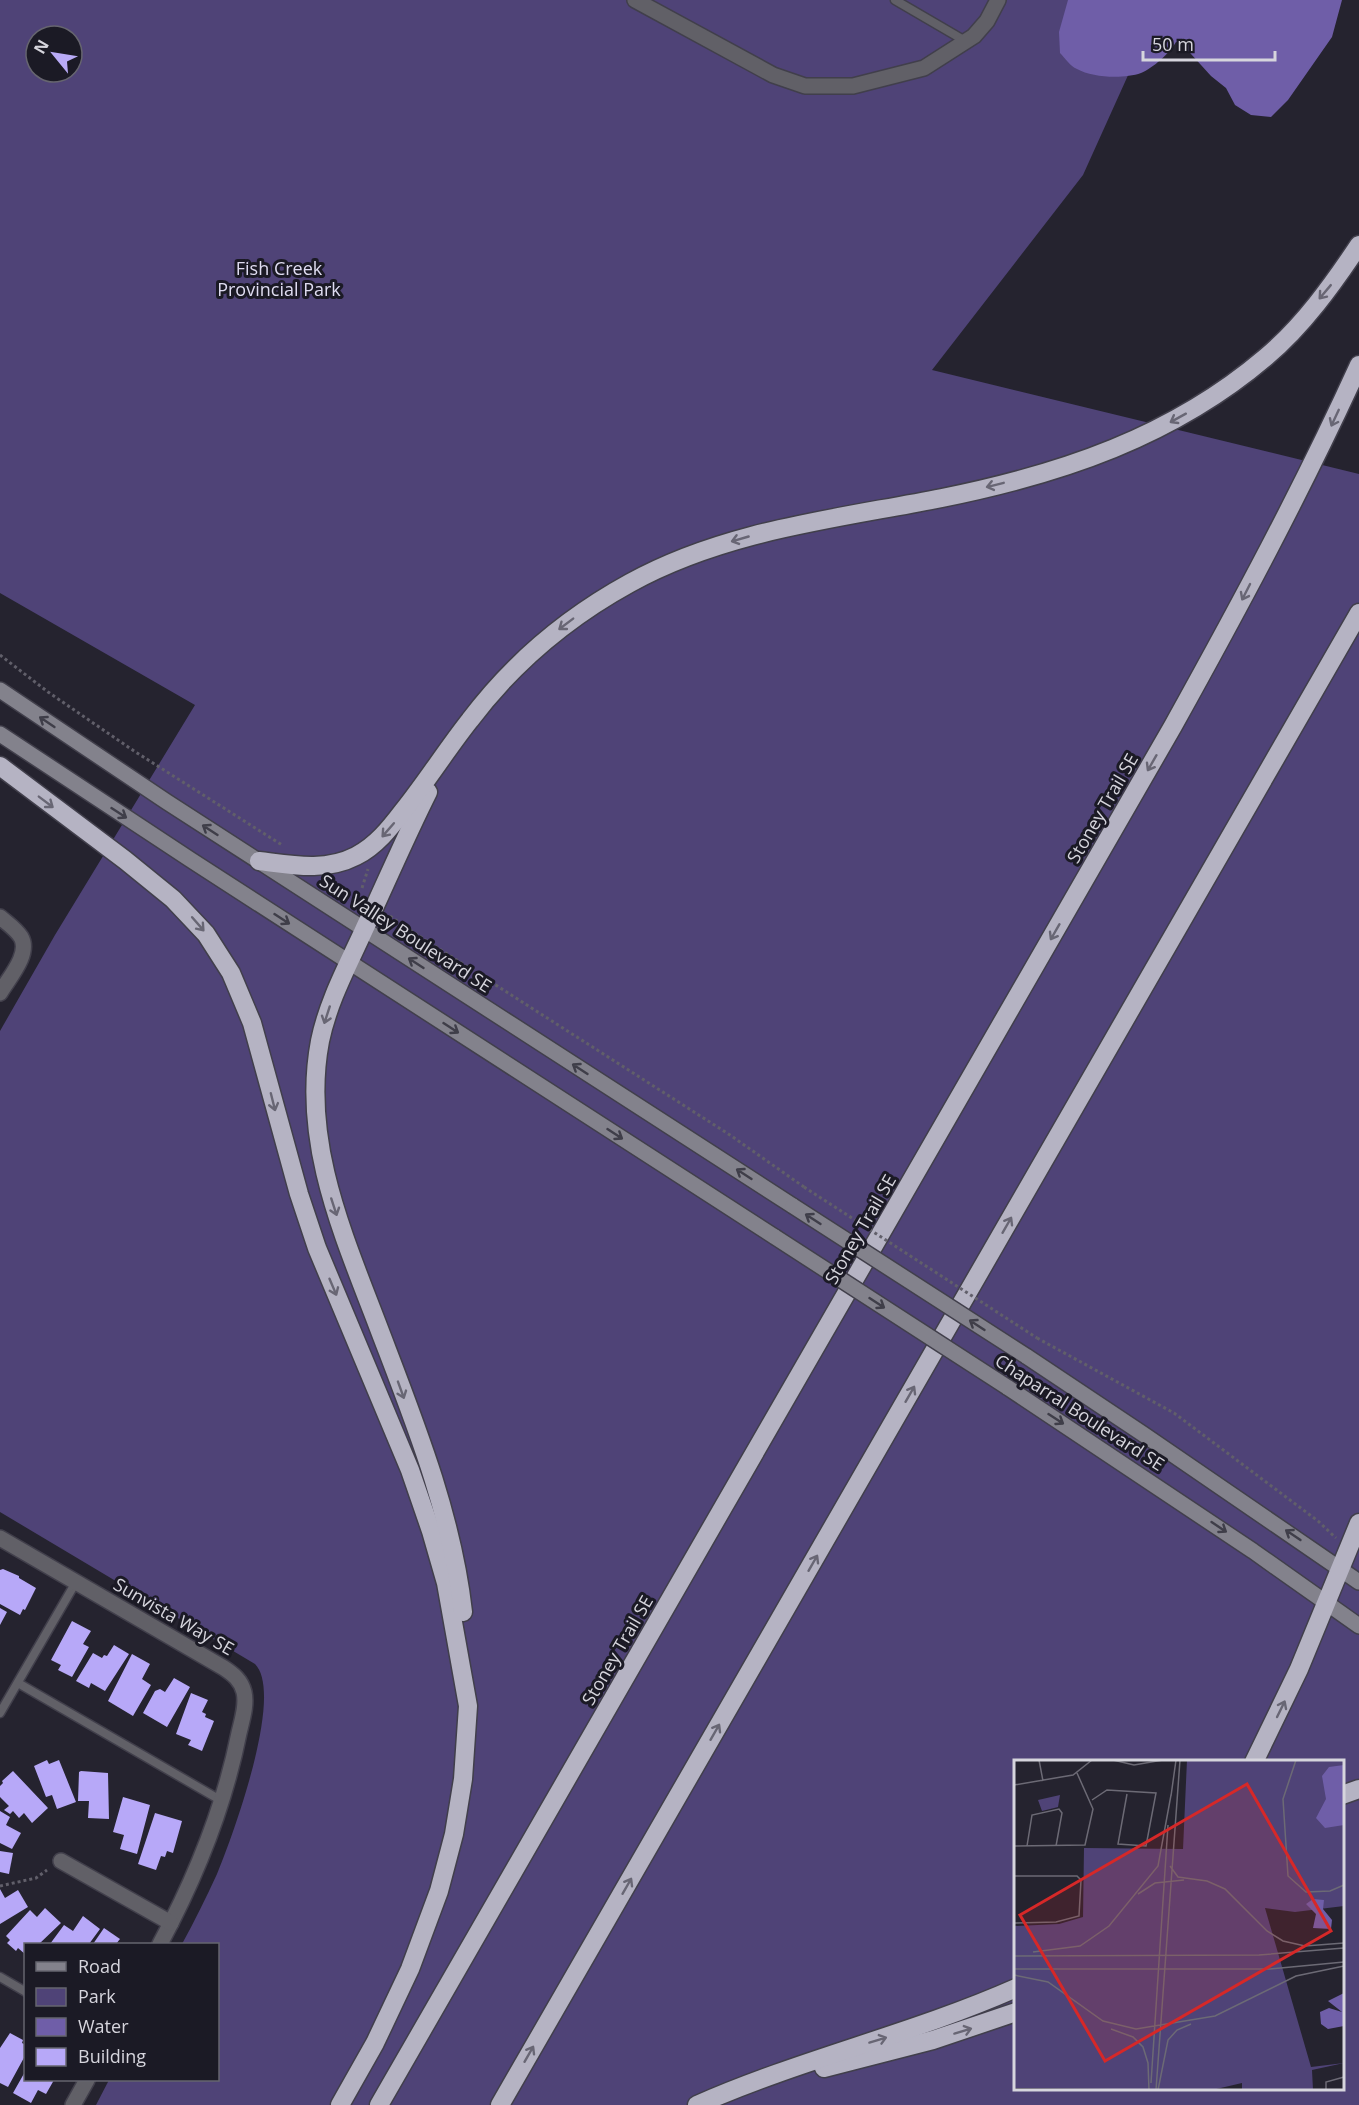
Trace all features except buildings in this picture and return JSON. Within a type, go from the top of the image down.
[{"type":"highway","points":[[259,861],[315,867],[341,862],[361,854],[387,831],[490,694],[523,660],[543,642],[596,603],[657,570],[702,551],[776,529],[944,497],[1052,470],[1105,453],[1148,435],[1234,382],[1268,355],[1301,321],[1336,279],[1359,245]]},
{"type":"highway","name":"Stoney Trail SE","points":[[379,2105],[1173,726],[1240,606],[1333,422],[1359,365]]},
{"type":"highway","points":[[500,2105],[1359,613]]},
{"type":"highway","points":[[340,2105],[375,2043],[401,1990],[436,1902],[458,1815],[465,1761],[468,1660],[461,1598],[444,1516],[417,1433],[337,1218],[319,1146],[316,1089],[320,1040],[329,1008],[449,750]]},
{"type":"highway","points":[[0,766],[173,899],[206,934],[231,973],[252,1023],[299,1194],[317,1248],[410,1470],[431,1530],[446,1583],[468,1706]]},
{"type":"highway","points":[[1255,1760],[1289,1692],[1359,1523]]},
{"type":"highway","points":[[1344,1794],[1359,1790]]},
{"type":"highway","points":[[701,2103],[749,2082],[919,2027],[1014,1989]]},
{"type":"highway","points":[[701,2103],[774,2080],[923,2043],[1014,2013]]},
{"type":"main road","name":"Sun Valley Boulevard SE","points":[[0,690],[364,930],[793,1206]]},
{"type":"main road","points":[[0,734],[350,962]]},
{"type":"main road","name":"Chaparral Boulevard SE","points":[[350,962],[1008,1387],[1160,1488],[1359,1626]]},
{"type":"main road","name":"Chaparral Boulevard SE","points":[[793,1206],[1153,1440],[1359,1582]]},
{"type":"street","points":[[635,0],[773,75],[805,86],[853,86],[924,68],[967,42],[987,21],[998,0]]},
{"type":"street","points":[[0,917],[20,935],[24,949],[0,993]]},
{"type":"street","name":"Sunvista Way SE","points":[[0,1538],[235,1675],[244,1691],[243,1711],[234,1759],[222,1802],[207,1845],[161,1943]]},
{"type":"street","points":[[61,1861],[171,1923]]},
{"type":"street","points":[[73,2105],[86,2081]]},
{"type":"lane","points":[[895,0],[967,42]]},
{"type":"lane","points":[[0,1713],[76,1582]]},
{"type":"lane","points":[[18,1683],[222,1802]]},
{"type":"lane","points":[[0,1977],[24,1991]]},
{"type":"path","points":[[0,655],[48,692],[134,751],[287,847]]},
{"type":"path","points":[[358,895],[366,875],[367,865]]},
{"type":"path","points":[[388,914],[713,1124],[804,1187],[1037,1338],[1174,1413],[1318,1521],[1330,1534]]},
{"type":"path","points":[[0,1886],[36,1878],[61,1861]]},
{"type":"green space","name":"Fish Creek Provincial Park","points":[[0,0],[1162,0],[1083,175],[932,370],[1359,474],[1359,2105],[96,2105],[108,2081],[219,2081],[219,1943],[183,1943],[217,1874],[244,1800],[260,1734],[264,1704],[263,1680],[255,1664],[0,1512],[0,1031],[55,935],[195,705],[0,593]]},
{"type":"water","points":[[1068,0],[1342,0],[1332,37],[1288,100],[1271,117],[1251,115],[1235,105],[1226,88],[1211,76],[1181,43],[1176,42],[1156,64],[1134,75],[1100,76],[1074,68],[1060,53],[1059,32]]}]
